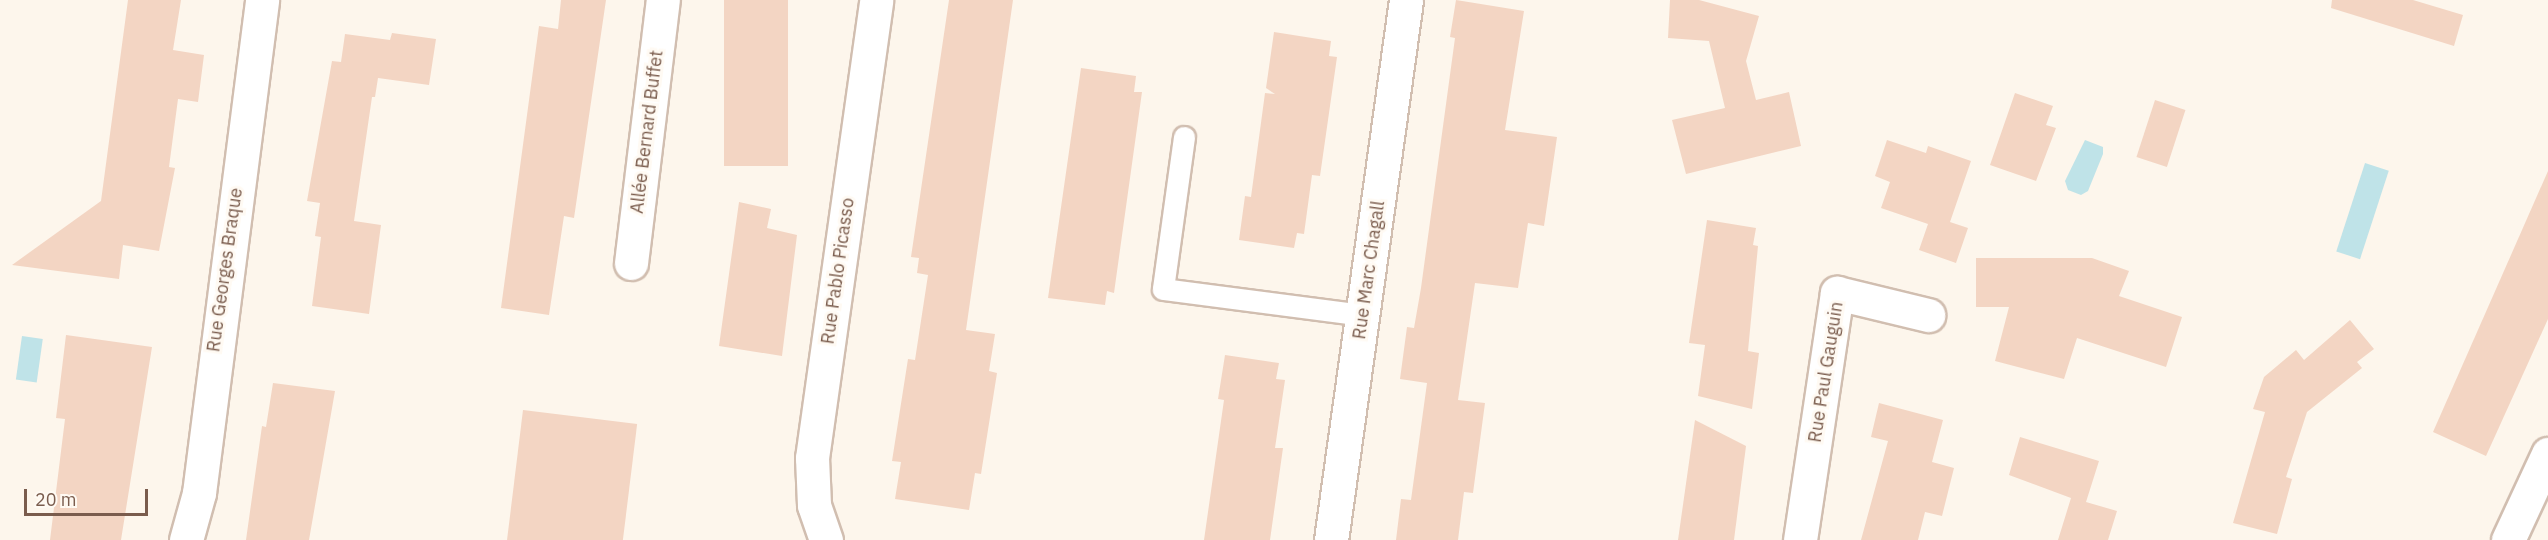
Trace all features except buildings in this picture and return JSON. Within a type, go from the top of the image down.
[{"type":"street","name":"Rue Georges Braque","points":[[186,540],[199,493],[262,0]]},
{"type":"street","name":"Allée Bernard Buffet","points":[[631,263],[663,0]]},
{"type":"street","name":"Rue Pablo Picasso","points":[[826,540],[814,505],[812,458],[876,0]]},
{"type":"street","name":"Rue Marc Chagall","points":[[1331,540],[1406,0]]},
{"type":"street","name":"Rue Paul Gauguin","points":[[1800,540],[1837,293],[1928,315]]},
{"type":"street","points":[[2508,540],[2548,454]]},
{"type":"lane","points":[[1184,137],[1163,289],[1363,315]]},
{"type":"water","points":[[2085,140],[2103,147],[2103,154],[2088,191],[2081,195],[2068,190],[2065,181]]},
{"type":"water","points":[[2365,163],[2389,171],[2360,259],[2336,251]]},
{"type":"water","points":[[22,336],[43,339],[37,382],[16,380]]}]
